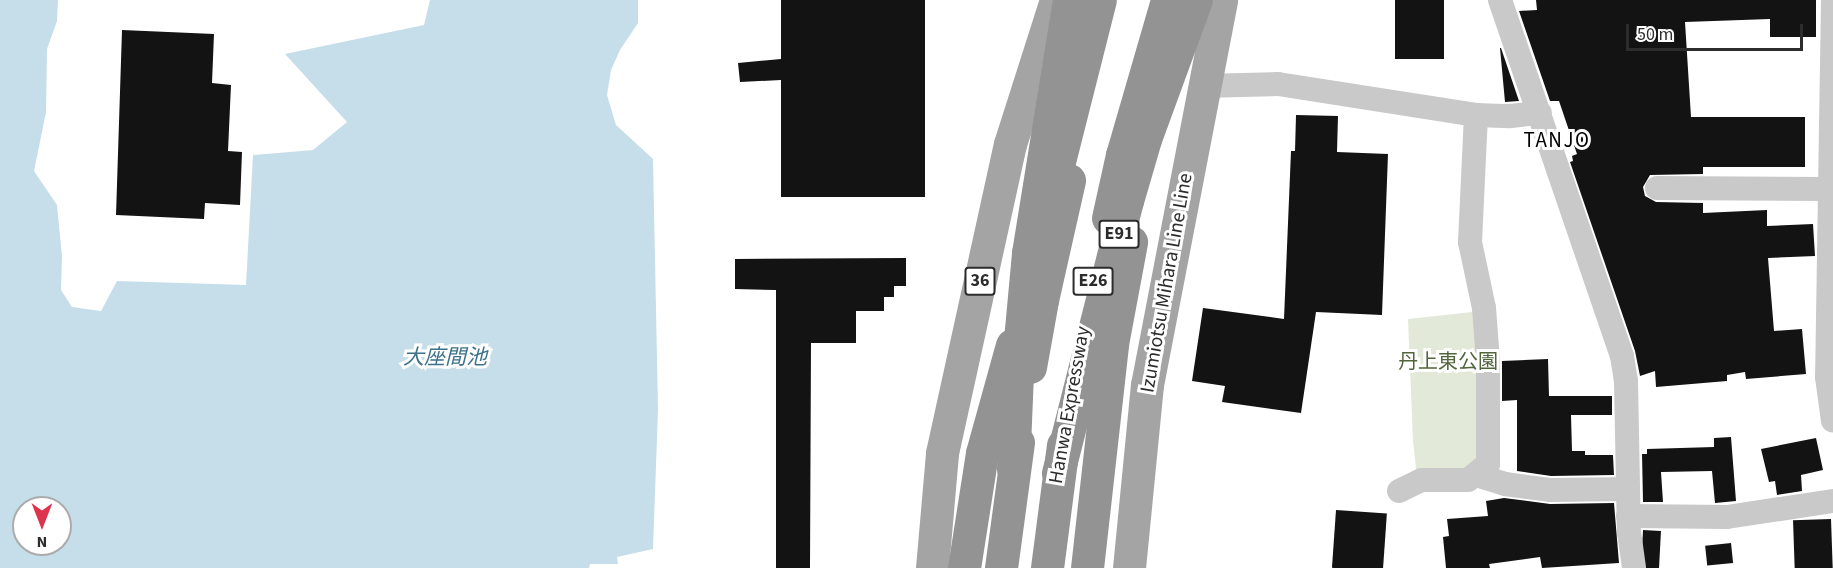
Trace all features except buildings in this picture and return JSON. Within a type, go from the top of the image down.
[{"type":"highway","points":[[1013,469],[1017,372],[1028,254],[1069,0]]},
{"type":"highway","points":[[964,568],[982,453],[1100,0]]},
{"type":"highway","name":"E26","points":[[1000,568],[1013,469],[1042,300],[1077,147],[1119,0]]},
{"type":"highway","name":"Hanwa Expressway","points":[[1047,568],[1058,473],[1086,311],[1122,155],[1167,0]]},
{"type":"highway","points":[[1087,568],[1112,344],[1170,42],[1184,0]]},
{"type":"highway","name":"E91","points":[[1058,473],[1126,201],[1149,129],[1196,0]]},
{"type":"main road","name":"36","points":[[932,568],[942,453],[1010,144],[1056,0]]},
{"type":"main road","name":"Izumiotsu Mihara Line Line","points":[[1129,568],[1147,385],[1221,0]]},
{"type":"street","points":[[1500,0],[1622,356],[1626,381],[1628,516],[1634,568]]},
{"type":"street","points":[[1833,0],[1827,377],[1833,421]]},
{"type":"street","points":[[1203,86],[1278,84],[1476,115],[1510,116],[1540,113]]},
{"type":"street","points":[[1399,491],[1422,480],[1468,480],[1488,464],[1488,362],[1484,308],[1470,242],[1476,115]]},
{"type":"street","points":[[1657,188],[1830,189]]},
{"type":"street","points":[[1476,475],[1505,484],[1551,490],[1627,489]]},
{"type":"street","points":[[1628,516],[1727,517],[1833,501]]},
{"type":"green space","name":"丹上東公園","points":[[1481,311],[1476,475],[1417,477],[1413,441],[1408,319]]},
{"type":"water","name":"大座間池","points":[[0,0],[58,0],[57,21],[47,49],[46,112],[34,171],[57,205],[62,256],[61,290],[72,307],[101,311],[117,281],[246,285],[253,155],[313,150],[347,122],[285,54],[424,25],[430,0],[638,0],[638,23],[620,50],[611,70],[607,95],[616,125],[653,159],[658,410],[653,549],[617,557],[618,564],[590,564],[589,568],[0,568]]},
{"type":"district","name":"TANJO","points":[[1557,140]]}]
